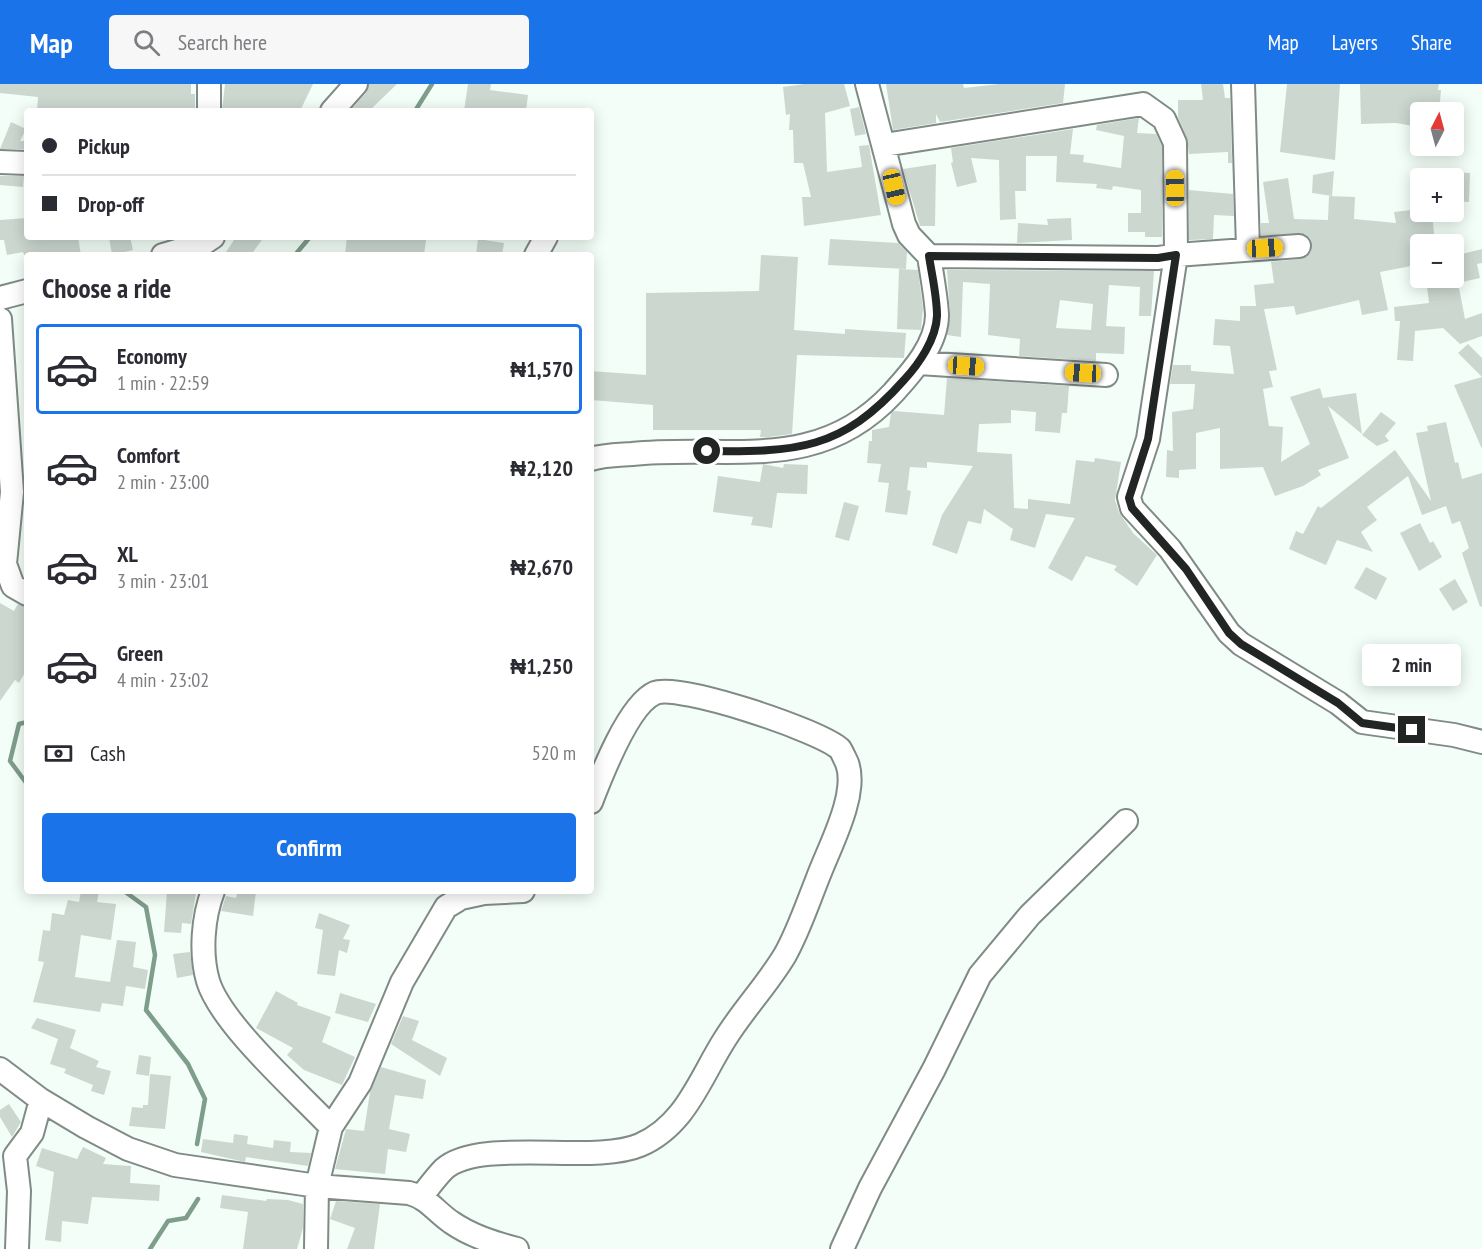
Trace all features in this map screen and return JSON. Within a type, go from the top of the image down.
[{"type":"street","points":[[209,84],[209,108]]},
{"type":"street","points":[[335,108],[356,84]]},
{"type":"street","points":[[594,459],[662,451],[774,452],[815,444],[864,419],[884,402],[919,363],[937,317],[929,256],[909,235],[904,224],[867,84]]},
{"type":"street","points":[[1243,84],[1248,248]]},
{"type":"street","points":[[884,145],[1143,104],[1164,119],[1175,143],[1176,255],[1148,439],[1129,498],[1132,508],[1170,549],[1229,633],[1241,644],[1338,703],[1362,723],[1482,741]]},
{"type":"street","points":[[0,162],[24,163]]},
{"type":"street","points":[[171,252],[204,240]]},
{"type":"street","points":[[929,256],[1158,258],[1248,248],[1299,246]]},
{"type":"street","points":[[0,298],[24,292]]},
{"type":"street","points":[[0,319],[12,492],[5,564],[13,586],[24,592]]},
{"type":"street","points":[[919,363],[1106,375]]},
{"type":"street","points":[[421,1197],[445,1169],[470,1157],[615,1151],[639,1145],[664,1132],[682,1112],[723,1041],[790,945],[846,807],[850,778],[840,749],[817,738],[752,711],[716,700],[664,692],[655,693],[642,703],[609,756],[594,794]]},
{"type":"street","points":[[842,1249],[870,1188],[980,975],[1030,915],[1125,821]]},
{"type":"street","points":[[212,894],[207,906],[204,946],[207,980],[214,995],[231,1022],[331,1126]]},
{"type":"street","points":[[316,1249],[317,1186],[331,1126],[360,1083],[402,982],[446,907],[461,898],[479,894]]},
{"type":"street","points":[[0,1069],[41,1100],[128,1149],[175,1166],[317,1186],[421,1197],[450,1222],[472,1234],[517,1249]]},
{"type":"street","points":[[17,1249],[19,1191],[15,1156],[32,1133],[41,1100]]},
{"type":"building","points":[[0,84],[191,84],[191,94],[195,94],[195,108],[37,108],[38,97],[0,93]]},
{"type":"building","points":[[225,84],[313,84],[301,108],[222,108]]},
{"type":"building","points":[[369,84],[397,84],[372,108],[353,108],[366,93]]},
{"type":"building","points":[[468,84],[491,84],[490,90],[528,95],[526,108],[464,108]]},
{"type":"building","points":[[804,84],[844,84],[850,106],[825,113],[827,172],[862,167],[859,146],[869,145],[881,215],[804,226],[802,197],[811,197],[803,163],[794,163],[793,130],[789,130],[790,114],[786,115],[783,87]]},
{"type":"building","points":[[886,84],[963,84],[964,88],[999,84],[1065,84],[1063,103],[940,122],[936,114],[936,123],[893,130]]},
{"type":"building","points":[[1201,84],[1223,84],[1225,98],[1230,98],[1232,163],[1228,163],[1228,152],[1189,154],[1187,138],[1178,117],[1178,100],[1203,100]]},
{"type":"building","points":[[1287,84],[1340,84],[1335,160],[1280,152]]},
{"type":"building","points":[[1360,84],[1439,84],[1440,102],[1410,102],[1410,125],[1396,123],[1361,124]]},
{"type":"building","points":[[859,107],[866,134],[855,136],[850,109]]},
{"type":"building","points":[[1139,118],[1137,133],[1156,134],[1162,146],[1162,237],[1145,237],[1145,232],[1128,232],[1128,213],[1141,213],[1141,190],[1113,186],[1112,190],[1096,188],[1097,184],[1056,182],[1057,156],[1026,156],[1026,191],[1015,191],[1016,219],[1000,220],[999,160],[971,158],[977,182],[957,187],[951,163],[953,162],[951,148],[1073,129],[1070,154],[1084,155],[1083,162],[1121,168],[1124,136],[1096,130],[1097,125]]},
{"type":"building","points":[[11,122],[24,128],[20,141],[24,141],[24,149],[0,149]]},
{"type":"building","points":[[936,164],[935,226],[920,226],[903,169]]},
{"type":"building","points":[[1334,171],[1332,196],[1312,193],[1313,175]]},
{"type":"building","points":[[1464,173],[1470,173],[1469,202],[1464,202]]},
{"type":"building","points":[[0,176],[24,176],[23,187],[0,185]]},
{"type":"building","points":[[1288,178],[1294,219],[1328,220],[1329,196],[1355,197],[1354,219],[1396,223],[1394,212],[1410,210],[1410,222],[1433,222],[1434,234],[1410,234],[1410,266],[1380,272],[1388,310],[1362,315],[1359,300],[1296,315],[1294,306],[1264,309],[1277,370],[1269,371],[1273,387],[1263,389],[1269,426],[1283,427],[1281,462],[1310,444],[1290,397],[1320,388],[1323,398],[1356,393],[1362,434],[1328,406],[1349,458],[1318,470],[1321,475],[1303,486],[1275,496],[1263,467],[1220,469],[1220,428],[1196,433],[1196,469],[1179,470],[1179,478],[1166,477],[1167,450],[1173,451],[1172,412],[1193,409],[1195,384],[1170,384],[1173,365],[1191,365],[1191,371],[1234,374],[1230,346],[1213,345],[1215,319],[1240,321],[1240,306],[1256,306],[1254,285],[1274,283],[1271,262],[1301,259],[1311,251],[1310,239],[1304,234],[1261,235],[1261,223],[1269,223],[1263,182]]},
{"type":"building","points":[[1189,190],[1233,194],[1234,216],[1214,215],[1213,239],[1189,240]]},
{"type":"building","points":[[24,218],[24,240],[78,240],[80,252],[24,252],[24,255],[23,252],[7,255],[4,240],[0,240],[0,220]]},
{"type":"building","points":[[1071,218],[1072,240],[1017,243],[1018,223],[1048,225],[1047,219]]},
{"type":"building","points":[[830,239],[898,243],[907,252],[906,269],[828,265]]},
{"type":"building","points":[[110,240],[131,240],[133,250],[112,252]]},
{"type":"building","points":[[234,240],[262,240],[253,252],[226,252]]},
{"type":"building","points":[[347,240],[426,240],[424,252],[345,252]]},
{"type":"building","points":[[478,240],[504,243],[502,252],[476,252]]},
{"type":"building","points":[[1482,249],[1482,263],[1477,264],[1480,278],[1464,282],[1464,254]]},
{"type":"building","points":[[761,255],[798,257],[794,330],[845,334],[845,329],[906,333],[904,358],[797,355],[792,434],[760,437],[761,430],[653,430],[653,405],[594,400],[594,371],[646,375],[646,293],[759,291]]},
{"type":"building","points":[[899,269],[918,270],[923,308],[921,330],[897,329]]},
{"type":"building","points":[[947,270],[1154,271],[1151,316],[1139,316],[1140,287],[1109,285],[1106,326],[1125,327],[1124,354],[1096,353],[1096,361],[1019,356],[1020,339],[988,335],[990,284],[963,282],[961,337],[947,335],[950,314]],"holes":[[[1060,300],[1093,304],[1091,330],[1056,328]]]},
{"type":"building","points":[[1427,288],[1459,288],[1465,319],[1482,313],[1482,336],[1460,344],[1443,328],[1415,331],[1413,361],[1397,360],[1400,321],[1395,321],[1394,307],[1429,303]]},
{"type":"building","points":[[1468,344],[1482,358],[1482,377],[1458,353]]},
{"type":"building","points":[[1482,377],[1482,449],[1454,385]]},
{"type":"building","points":[[947,378],[1069,386],[1067,413],[1062,413],[1060,433],[1035,431],[1036,412],[1011,410],[1011,423],[979,424],[977,452],[1012,454],[1014,508],[1028,509],[1028,499],[1070,504],[1076,460],[1094,462],[1095,458],[1121,462],[1115,500],[1119,512],[1133,533],[1157,555],[1137,586],[1114,570],[1117,566],[1086,556],[1072,581],[1048,568],[1075,518],[1046,514],[1035,548],[1010,540],[1013,529],[984,509],[981,524],[968,521],[957,554],[932,545],[942,515],[973,466],[927,462],[927,468],[910,467],[907,490],[911,491],[907,515],[885,512],[889,483],[878,482],[881,464],[867,463],[872,430],[889,427],[891,413],[894,411],[944,415]]},
{"type":"building","points":[[1381,412],[1396,423],[1385,436],[1389,441],[1377,446],[1362,435]]},
{"type":"building","points":[[1446,422],[1455,463],[1458,462],[1462,479],[1482,473],[1482,606],[1480,607],[1462,553],[1469,548],[1460,521],[1452,524],[1446,506],[1422,515],[1408,476],[1367,507],[1377,520],[1361,532],[1373,552],[1337,540],[1326,565],[1289,549],[1296,531],[1303,534],[1318,506],[1321,508],[1395,450],[1431,501],[1416,433],[1428,431],[1427,426]]},
{"type":"building","points":[[763,464],[783,468],[784,464],[808,465],[807,494],[777,493],[772,528],[751,525],[753,517],[713,512],[718,476],[760,482]]},
{"type":"building","points":[[844,502],[859,506],[849,541],[835,537]]},
{"type":"building","points":[[1420,523],[1430,543],[1433,541],[1442,557],[1419,571],[1400,533]]},
{"type":"building","points":[[1366,567],[1387,578],[1376,600],[1354,588]]},
{"type":"building","points":[[1455,579],[1468,602],[1453,611],[1439,589]]},
{"type":"building","points":[[0,603],[14,611],[18,604],[24,606],[24,674],[19,683],[15,680],[0,701]]},
{"type":"building","points":[[80,894],[98,894],[97,902],[116,904],[111,940],[81,935],[75,977],[110,982],[117,940],[136,942],[133,967],[148,970],[145,989],[126,986],[123,1006],[102,1003],[100,1012],[33,1002],[44,962],[38,961],[43,930],[50,931],[52,913],[64,915],[68,900],[79,902]]},
{"type":"building","points":[[167,894],[196,894],[191,924],[182,923],[181,933],[164,932]]},
{"type":"building","points":[[237,894],[256,894],[253,916],[221,911],[226,896],[236,898]]},
{"type":"building","points":[[319,913],[350,925],[343,939],[350,940],[347,953],[339,950],[335,976],[317,974],[323,930],[315,928]]},
{"type":"building","points":[[190,952],[193,975],[177,978],[173,954]]},
{"type":"building","points":[[276,991],[298,1003],[297,1005],[331,1017],[322,1042],[355,1057],[342,1085],[304,1070],[287,1055],[293,1048],[256,1028]]},
{"type":"building","points":[[340,993],[376,1004],[368,1022],[335,1013]]},
{"type":"building","points":[[403,1016],[419,1021],[412,1040],[447,1058],[440,1076],[391,1044]]},
{"type":"building","points":[[37,1018],[76,1030],[70,1048],[99,1061],[96,1067],[111,1071],[104,1095],[91,1091],[93,1085],[64,1073],[66,1069],[50,1064],[58,1039],[31,1028]]},
{"type":"building","points":[[139,1055],[151,1057],[149,1076],[136,1074]]},
{"type":"building","points":[[381,1067],[426,1080],[423,1099],[395,1095],[389,1129],[410,1134],[406,1152],[388,1149],[385,1174],[335,1169],[346,1129],[364,1131],[370,1092]]},
{"type":"building","points":[[150,1074],[171,1076],[165,1129],[129,1126],[132,1107],[143,1108],[143,1105],[148,1105]]},
{"type":"building","points":[[9,1104],[21,1122],[12,1137],[0,1117],[0,1110]]},
{"type":"building","points":[[234,1134],[248,1136],[247,1144],[273,1148],[274,1140],[291,1142],[290,1152],[311,1153],[308,1166],[246,1157],[245,1162],[201,1152],[203,1139],[233,1143]]},
{"type":"building","points":[[83,1147],[106,1158],[103,1164],[131,1166],[130,1183],[160,1185],[159,1201],[92,1197],[88,1224],[62,1221],[61,1242],[45,1240],[54,1172],[36,1166],[42,1148],[77,1159]]},
{"type":"building","points":[[222,1195],[266,1201],[267,1199],[288,1200],[303,1204],[303,1228],[297,1249],[243,1249],[248,1212],[220,1208]]},
{"type":"building","points":[[336,1201],[380,1204],[374,1249],[347,1249],[355,1228],[330,1219]]},
{"type":"waterway","points":[[417,108],[432,84]]},
{"type":"waterway","points":[[298,252],[308,240]]},
{"type":"waterway","points":[[24,723],[19,724],[10,761],[24,780]]},
{"type":"waterway","points":[[128,894],[146,907],[155,955],[146,1010],[188,1064],[205,1099],[197,1144]]},
{"type":"waterway","points":[[150,1249],[168,1221],[186,1218],[198,1199]]},
{"type":"route","points":[[707,451],[774,452],[815,444],[864,419],[884,402],[919,363],[937,317],[929,256],[1158,258],[1176,255],[1173,284],[1168,295],[1148,439],[1131,484],[1129,498],[1132,508],[1170,549],[1229,633],[1241,644],[1338,703],[1362,723],[1412,730]]}]
